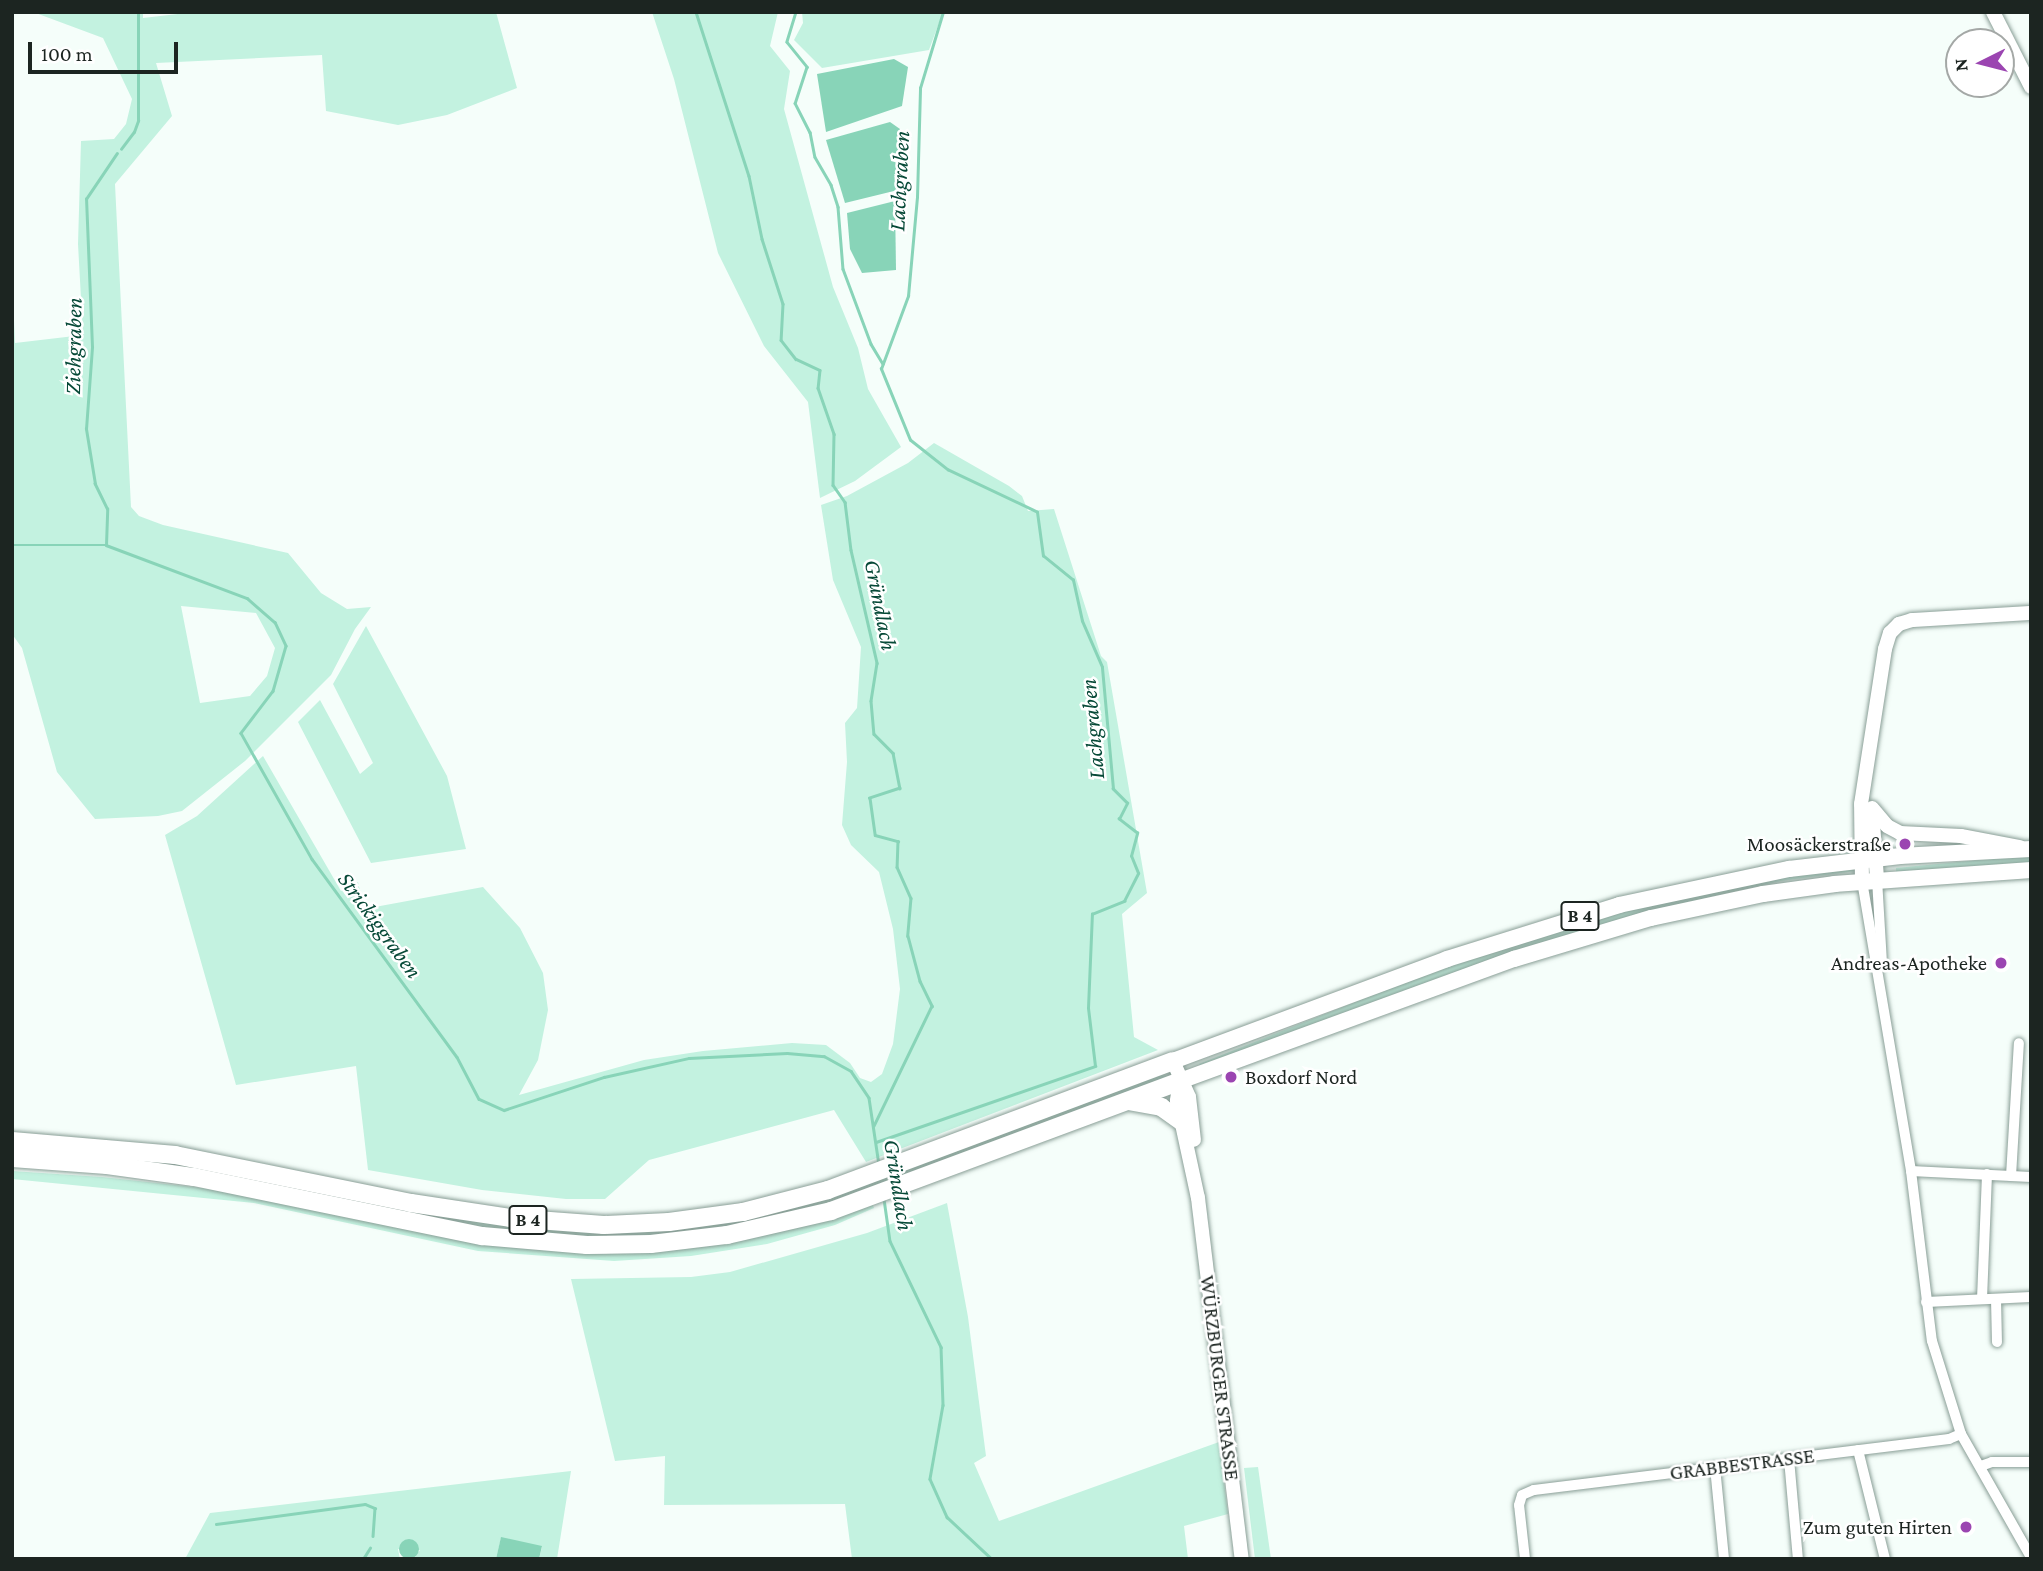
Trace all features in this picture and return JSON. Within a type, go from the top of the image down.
[{"type":"highway","name":"B 4","points":[[12,1141],[166,1154],[452,1210],[584,1224],[669,1222],[743,1212],[794,1200],[866,1177],[1173,1061]]},
{"type":"highway","name":"B 4","points":[[12,1158],[98,1164],[194,1177],[455,1231],[587,1245],[651,1244],[727,1235],[793,1222],[871,1197],[1180,1081]]},
{"type":"highway","points":[[1128,1101],[1161,1107],[1181,1121]]},
{"type":"main road","name":"B 4","points":[[1173,1061],[1424,967],[1575,917],[1695,886],[1868,859],[2029,849]]},
{"type":"main road","name":"B 4","points":[[1180,1081],[1447,982],[1605,930],[1749,897],[1870,880],[2031,870]]},
{"type":"street","points":[[1993,12],[2031,87]]},
{"type":"street","points":[[2031,612],[1912,620],[1895,627],[1885,649],[1865,784],[1868,859],[1883,993],[1911,1171],[1926,1302],[1938,1365],[1961,1434],[2031,1557]]},
{"type":"street","points":[[1865,784],[1872,808],[1868,859]]},
{"type":"street","name":"B 4","points":[[1872,808],[1887,826],[1899,833],[1982,839],[2029,849]]},
{"type":"street","points":[[1870,880],[1883,993]]},
{"type":"street","points":[[2011,1176],[2019,1043]]},
{"type":"street","name":"WÜRZBURGER STRASSE","points":[[1173,1061],[1190,1105],[1198,1198],[1242,1559]]},
{"type":"street","name":"WÜRZBURGER STRASSE","points":[[1180,1081],[1177,1101],[1198,1198]]},
{"type":"street","points":[[1911,1171],[2031,1177]]},
{"type":"street","points":[[1982,1299],[1987,1174]]},
{"type":"street","points":[[1926,1302],[2031,1297]]},
{"type":"street","points":[[1996,1299],[1997,1342]]},
{"type":"street","name":"GRABBESTRASSE","points":[[1525,1559],[1519,1505],[1522,1495],[1534,1490],[1949,1439],[1961,1434]]},
{"type":"street","points":[[1858,1450],[1885,1559]]},
{"type":"street","points":[[1788,1459],[1798,1559]]},
{"type":"street","points":[[1981,1466],[1992,1462],[2031,1462]]},
{"type":"street","points":[[1715,1467],[1724,1559]]},
{"type":"shaded area","points":[[33,12],[143,12],[143,18],[195,12],[496,12],[517,88],[447,115],[398,125],[326,111],[322,55],[156,63],[172,116],[115,184],[131,507],[139,516],[163,525],[288,553],[321,593],[347,609],[371,607],[355,629],[331,675],[245,761],[182,811],[158,816],[95,819],[57,772],[22,648],[12,634],[12,274],[15,343],[83,335],[78,244],[81,141],[114,139],[126,124],[132,99],[103,38]],"holes":[[[181,606],[256,613],[275,648],[267,676],[250,696],[200,703]]]},
{"type":"shaded area","points":[[652,12],[778,12],[770,46],[790,71],[784,109],[833,287],[858,348],[868,389],[901,447],[855,481],[820,498],[808,402],[764,346],[718,253],[674,79]]},
{"type":"shaded area","points":[[802,12],[943,12],[929,50],[822,68],[794,40],[803,23]]},
{"type":"shaded area","points":[[894,59],[908,67],[902,106],[826,132],[817,74]]},
{"type":"shaded area","points":[[890,122],[900,129],[898,190],[845,203],[826,140]]},
{"type":"shaded area","points":[[895,201],[896,270],[862,273],[850,249],[847,213]]},
{"type":"shaded area","points":[[934,443],[1009,486],[1022,496],[1028,511],[1054,509],[1101,656],[1107,662],[1147,893],[1122,914],[1134,1037],[1158,1050],[866,1162],[834,1110],[649,1160],[605,1199],[566,1199],[482,1190],[368,1170],[356,1066],[236,1085],[165,835],[197,816],[263,756],[341,891],[358,882],[364,909],[483,887],[520,928],[543,973],[548,1010],[538,1060],[519,1095],[644,1060],[703,1051],[792,1043],[826,1045],[850,1063],[860,1078],[871,1082],[882,1074],[893,1044],[900,989],[893,929],[879,872],[851,845],[842,825],[847,762],[845,723],[857,708],[861,647],[833,580],[821,505],[847,496],[908,463]]},
{"type":"shaded area","points":[[366,626],[447,776],[466,849],[371,863],[298,722],[320,700],[360,774],[373,763],[333,684]]},
{"type":"shaded area","points":[[2031,855],[2031,865],[1896,872],[1896,868]]},
{"type":"shaded area","points":[[1854,867],[1855,871],[1781,881],[1713,896],[1201,1067],[1199,1064],[1441,968],[1590,919],[1745,883]]},
{"type":"shaded area","points":[[1158,1075],[1169,1076],[784,1219],[649,1239],[518,1235],[12,1147],[136,1156],[405,1208],[694,1226]]},
{"type":"shaded area","points":[[12,1171],[102,1177],[230,1191],[434,1234],[706,1246],[815,1223],[872,1203],[874,1208],[835,1225],[767,1244],[691,1256],[614,1261],[478,1251],[254,1203],[12,1179]]},
{"type":"shaded area","points":[[947,1203],[968,1317],[986,1456],[974,1463],[999,1521],[1219,1442],[1228,1514],[1184,1526],[1188,1559],[852,1559],[845,1504],[664,1505],[665,1456],[615,1461],[571,1279],[691,1277],[730,1272],[867,1233]]},
{"type":"shaded area","points":[[1258,1467],[1271,1559],[1255,1559],[1244,1468]]},
{"type":"shaded area","points":[[571,1471],[557,1559],[539,1559],[542,1547],[501,1538],[496,1559],[414,1559],[420,1550],[398,1549],[400,1559],[185,1559],[210,1513]]},
{"type":"shaded area","points":[[501,1537],[542,1546],[539,1559],[496,1559]]},
{"type":"shaded area","points":[[405,1539],[413,1539],[419,1549],[413,1559],[405,1559],[399,1553],[399,1545]]},
{"type":"waterway","name":"Ziehgraben","points":[[121,149],[134,132],[138,121],[138,12]]},
{"type":"waterway","name":"Gründlach","points":[[696,12],[749,176],[762,239],[783,304],[781,340],[796,359],[820,370],[818,388],[834,434],[833,485],[845,502],[851,550],[877,663],[871,701],[874,734],[893,753],[900,788],[870,798],[875,835],[898,841],[897,867],[911,898],[908,936],[920,981],[932,1006],[874,1126]]},
{"type":"waterway","points":[[796,12],[787,42],[807,67],[795,103],[810,132],[815,157],[831,185],[838,207],[843,269],[871,344],[883,364]]},
{"type":"waterway","name":"Lachgraben","points":[[876,1142],[1095,1066],[1088,1008],[1092,914],[1124,901],[1138,873],[1131,856],[1137,833],[1119,819],[1127,803],[1113,789],[1102,667],[1082,621],[1073,580],[1043,556],[1037,512],[948,470],[910,440],[881,369],[908,296],[917,197],[920,88],[943,12]]},
{"type":"waterway","name":"Ziehgraben","points":[[106,545],[107,509],[95,484],[86,429],[92,347],[86,199],[117,153]]},
{"type":"waterway","name":"Strickiggraben","points":[[12,545],[106,545],[247,598],[275,622],[286,646],[273,691],[241,733],[312,859],[457,1057],[479,1099],[504,1110],[604,1077],[689,1058],[787,1053],[824,1056],[851,1071],[869,1098],[879,1165]]},
{"type":"waterway","name":"Gründlach","points":[[884,1199],[890,1241],[941,1347],[943,1405],[930,1479],[947,1517],[992,1559]]},
{"type":"waterway","points":[[216,1524],[365,1504],[375,1508],[373,1536]]},
{"type":"waterway","points":[[363,1559],[370,1548]]},
{"type":"place","name":"Moosäckerstraße","points":[[1905,844]]},
{"type":"place","name":"Andreas-Apotheke","points":[[2001,963]]},
{"type":"place","name":"Boxdorf Nord","points":[[1231,1077]]},
{"type":"place","name":"Zum guten Hirten","points":[[1966,1527]]}]
